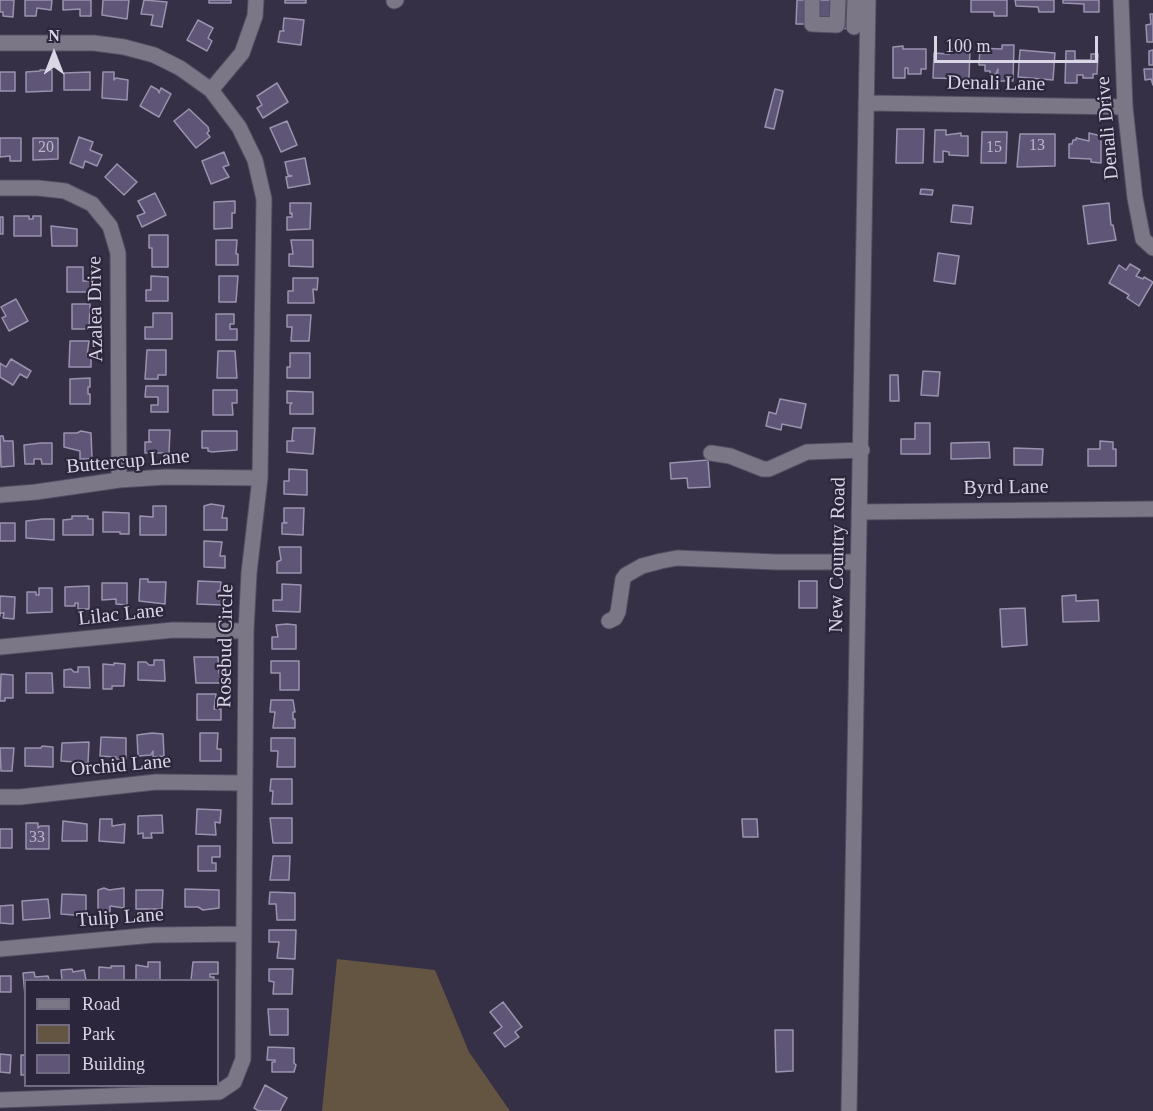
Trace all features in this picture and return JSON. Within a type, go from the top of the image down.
[{"type":"street","points":[[211,90],[242,53],[255,16],[256,0]]},
{"type":"street","points":[[812,0],[812,24],[829,25],[837,25],[838,0]]},
{"type":"street","points":[[854,27],[855,0]]},
{"type":"street","name":"New Country Road","points":[[849,1111],[868,0]]},
{"type":"street","name":"Denali Drive","points":[[1121,0],[1125,107],[1135,198],[1143,239],[1153,248]]},
{"type":"street","name":"Rosebud Circle","points":[[0,43],[94,43],[124,47],[154,55],[180,68],[211,90],[239,127],[255,160],[264,199],[260,478],[249,573],[246,631],[243,1059],[234,1082],[219,1092],[0,1100]]},
{"type":"street","name":"Denali Lane","points":[[866,103],[1125,107]]},
{"type":"street","name":"Azalea Drive","points":[[0,188],[65,191],[92,204],[110,226],[118,253],[119,480]]},
{"type":"street","points":[[711,453],[730,456],[763,469],[769,469],[807,452],[862,450]]},
{"type":"street","name":"Buttercup Lane","points":[[0,495],[119,480],[166,477],[260,478]]},
{"type":"street","name":"Byrd Lane","points":[[859,512],[1153,509]]},
{"type":"street","points":[[609,621],[615,618],[618,612],[623,579],[626,575],[642,566],[661,561],[677,558],[764,562],[858,562]]},
{"type":"street","name":"Lilac Lane","points":[[0,647],[173,630],[246,631]]},
{"type":"street","name":"Orchid Lane","points":[[0,797],[20,797],[156,782],[245,783]]},
{"type":"street","name":"Tulip Lane","points":[[0,949],[153,935],[244,934]]},
{"type":"green space","points":[[337,959],[435,970],[469,1052],[510,1111],[322,1111]]},
{"type":"building","points":[[0,0],[14,0],[13,17],[3,16],[3,12],[0,12]]},
{"type":"building","points":[[25,0],[52,0],[51,10],[37,8],[36,16],[25,16]]},
{"type":"building","points":[[63,0],[91,0],[91,16],[80,16],[80,9],[63,10]]},
{"type":"building","points":[[103,0],[129,0],[127,19],[102,15]]},
{"type":"building","points":[[144,0],[167,2],[162,27],[151,25],[153,15],[141,14]]},
{"type":"building","points":[[209,0],[231,0],[231,3],[209,3]]},
{"type":"building","points":[[285,0],[306,0],[306,3],[285,3]]},
{"type":"building","points":[[797,0],[808,0],[807,24],[796,24]]},
{"type":"building","points":[[817,0],[833,0],[832,21],[817,20]]},
{"type":"building","points":[[843,0],[849,0],[848,29],[842,28]]},
{"type":"building","points":[[971,0],[1007,0],[1007,16],[994,16],[994,12],[971,12]]},
{"type":"building","points":[[1015,0],[1054,0],[1054,12],[1039,12],[1038,7],[1016,6]]},
{"type":"building","points":[[1063,0],[1099,0],[1099,12],[1084,12],[1084,4],[1063,3]]},
{"type":"building","points":[[1150,14],[1153,14],[1153,42],[1147,42],[1146,25],[1151,24]]},
{"type":"building","points":[[284,18],[304,20],[301,45],[278,42],[280,31],[284,31]]},
{"type":"building","points":[[198,20],[213,28],[208,38],[212,41],[207,51],[187,40]]},
{"type":"building","points":[[1002,45],[1014,45],[1013,81],[997,81],[998,69],[996,74],[990,74],[990,71],[985,71],[985,65],[979,65],[980,48],[1002,49]]},
{"type":"building","points":[[903,46],[903,49],[926,49],[926,69],[921,69],[921,74],[908,74],[908,68],[905,68],[905,78],[893,78],[893,47]]},
{"type":"building","points":[[950,49],[970,49],[969,79],[933,78],[934,53],[949,54]]},
{"type":"building","points":[[1020,50],[1055,53],[1053,80],[1018,77]]},
{"type":"building","points":[[1153,50],[1153,65],[1149,65],[1149,51]]},
{"type":"building","points":[[1066,51],[1075,51],[1075,60],[1091,60],[1091,54],[1098,54],[1097,74],[1093,74],[1093,78],[1083,78],[1083,75],[1077,75],[1077,83],[1065,83]]},
{"type":"building","points":[[1144,69],[1153,69],[1153,85],[1151,79],[1145,80]]},
{"type":"building","points":[[52,70],[52,91],[26,92],[26,72]]},
{"type":"building","points":[[0,72],[15,72],[15,91],[0,91]]},
{"type":"building","points":[[90,72],[90,90],[64,90],[64,73]]},
{"type":"building","points":[[103,72],[114,72],[114,80],[116,78],[128,80],[127,100],[102,98]]},
{"type":"building","points":[[277,83],[288,102],[263,118],[257,108],[262,105],[257,96]]},
{"type":"building","points":[[151,86],[159,93],[161,88],[171,94],[159,117],[140,106]]},
{"type":"building","points":[[775,89],[783,91],[774,129],[765,127]]},
{"type":"building","points":[[189,109],[208,127],[209,131],[207,133],[210,137],[196,148],[174,121]]},
{"type":"building","points":[[287,121],[297,145],[281,152],[270,128]]},
{"type":"building","points":[[897,129],[924,129],[923,163],[896,163]]},
{"type":"building","points":[[935,130],[946,130],[946,135],[961,133],[961,136],[968,136],[968,156],[949,155],[949,152],[943,151],[943,162],[934,162]]},
{"type":"building","points":[[982,132],[1007,132],[1006,163],[981,163]]},
{"type":"building","points":[[1089,133],[1101,136],[1101,163],[1091,162],[1091,159],[1069,158],[1069,144],[1072,144],[1076,138],[1089,141]]},
{"type":"building","points":[[1020,134],[1055,134],[1055,166],[1017,167]]},
{"type":"building","points":[[79,137],[93,142],[90,150],[102,155],[97,166],[85,161],[83,168],[70,163]]},
{"type":"building","points":[[0,138],[21,138],[21,161],[10,161],[10,156],[0,157]]},
{"type":"building","points":[[33,138],[58,138],[58,159],[33,160]]},
{"type":"building","points":[[224,152],[229,165],[223,167],[229,177],[211,184],[202,161]]},
{"type":"building","points":[[305,158],[310,184],[288,188],[286,177],[292,176],[288,175],[285,162]]},
{"type":"building","points":[[117,164],[137,182],[124,195],[105,177]]},
{"type":"building","points":[[921,189],[933,190],[932,195],[920,194]]},
{"type":"building","points":[[155,193],[166,215],[142,227],[137,216],[145,213],[138,201]]},
{"type":"building","points":[[235,201],[232,228],[214,229],[214,202]]},
{"type":"building","points":[[290,203],[311,203],[310,229],[287,230],[287,217],[292,217]]},
{"type":"building","points":[[1109,203],[1111,225],[1113,225],[1116,240],[1088,244],[1083,206]]},
{"type":"building","points":[[953,205],[973,207],[971,224],[951,222]]},
{"type":"building","points":[[14,216],[29,216],[29,219],[33,219],[33,216],[41,216],[41,236],[14,236]]},
{"type":"building","points":[[0,217],[3,217],[3,234],[0,234]]},
{"type":"building","points":[[51,226],[77,229],[77,246],[52,246]]},
{"type":"building","points":[[149,235],[168,235],[168,267],[152,267]]},
{"type":"building","points":[[216,240],[237,240],[238,265],[216,265]]},
{"type":"building","points":[[291,240],[313,240],[313,267],[289,266],[289,254],[293,254]]},
{"type":"building","points":[[938,253],[959,256],[955,284],[934,281]]},
{"type":"building","points":[[1130,264],[1140,270],[1136,276],[1153,282],[1139,306],[1127,298],[1129,295],[1109,283],[1119,265],[1126,270]]},
{"type":"building","points":[[67,267],[83,267],[83,281],[91,281],[91,292],[67,292]]},
{"type":"building","points":[[151,276],[168,277],[168,301],[146,301],[146,290],[151,290]]},
{"type":"building","points":[[219,276],[238,276],[236,302],[219,302]]},
{"type":"building","points":[[293,278],[318,278],[317,290],[313,289],[314,303],[288,303],[288,291],[293,291]]},
{"type":"building","points":[[16,299],[28,321],[9,331],[2,318],[6,316],[1,307]]},
{"type":"building","points":[[72,304],[90,304],[89,329],[72,329]]},
{"type":"building","points":[[153,313],[172,313],[172,339],[145,339],[145,327],[153,327]]},
{"type":"building","points":[[216,314],[234,314],[234,324],[230,324],[230,329],[237,329],[237,340],[216,340]]},
{"type":"building","points":[[287,315],[311,315],[309,341],[291,341],[292,327],[287,327]]},
{"type":"building","points":[[70,341],[89,341],[87,356],[91,356],[91,367],[69,367]]},
{"type":"building","points":[[147,350],[166,350],[166,375],[158,375],[158,379],[145,379]]},
{"type":"building","points":[[218,351],[235,351],[237,378],[217,378]]},
{"type":"building","points":[[290,353],[310,353],[310,378],[287,378]]},
{"type":"building","points":[[11,359],[31,371],[27,378],[20,374],[13,385],[0,377],[0,363],[6,367]]},
{"type":"building","points":[[923,371],[940,372],[938,396],[921,395]]},
{"type":"building","points":[[890,375],[898,375],[899,401],[890,401]]},
{"type":"building","points":[[90,378],[88,394],[90,394],[90,404],[70,404],[70,379]]},
{"type":"building","points":[[146,386],[168,386],[168,412],[151,412],[151,405],[158,405],[158,397],[145,397]]},
{"type":"building","points":[[213,390],[237,390],[237,403],[232,403],[233,415],[213,415]]},
{"type":"building","points":[[287,391],[313,392],[313,414],[290,414],[292,403],[287,403]]},
{"type":"building","points":[[780,399],[806,404],[801,428],[782,424],[781,430],[766,426],[769,412],[776,414]]},
{"type":"building","points":[[915,423],[930,423],[930,454],[901,454],[901,439],[915,439]]},
{"type":"building","points":[[293,428],[315,428],[313,454],[287,452],[287,441],[294,441],[292,440]]},
{"type":"building","points":[[149,430],[170,430],[169,453],[145,453],[145,442],[151,442],[149,441]]},
{"type":"building","points":[[81,431],[91,433],[92,459],[80,459],[80,451],[64,447],[64,433]]},
{"type":"building","points":[[202,431],[237,431],[237,450],[212,452],[208,451],[208,448],[202,448]]},
{"type":"building","points":[[0,436],[3,436],[4,441],[13,441],[14,466],[1,467]]},
{"type":"building","points":[[1100,441],[1113,442],[1113,449],[1116,449],[1116,466],[1088,466],[1088,449],[1100,449]]},
{"type":"building","points":[[989,442],[990,458],[951,459],[951,443]]},
{"type":"building","points":[[52,443],[52,464],[42,464],[41,459],[34,459],[34,464],[25,464],[24,445]]},
{"type":"building","points":[[1014,448],[1043,449],[1042,465],[1014,465]]},
{"type":"building","points":[[708,460],[710,487],[688,488],[687,478],[671,479],[670,463]]},
{"type":"building","points":[[289,469],[307,470],[307,495],[284,494],[284,481],[289,481]]},
{"type":"building","points":[[211,504],[224,506],[222,518],[227,518],[227,530],[204,530],[204,506]]},
{"type":"building","points":[[153,506],[166,506],[166,535],[140,535],[140,516],[153,517]]},
{"type":"building","points":[[284,508],[304,508],[303,535],[282,534],[282,523],[287,523],[284,522]]},
{"type":"building","points":[[103,512],[129,513],[129,534],[103,532]]},
{"type":"building","points":[[72,516],[88,516],[88,519],[93,519],[93,535],[63,535],[63,520],[72,519]]},
{"type":"building","points":[[54,519],[54,540],[26,538],[26,521]]},
{"type":"building","points":[[0,523],[15,523],[15,541],[0,541]]},
{"type":"building","points":[[204,541],[222,542],[220,556],[225,556],[225,568],[204,567]]},
{"type":"building","points":[[279,547],[301,547],[301,573],[277,573],[277,562],[281,560]]},
{"type":"building","points":[[140,579],[148,579],[148,582],[166,582],[165,604],[139,601]]},
{"type":"building","points":[[198,581],[221,582],[218,594],[223,594],[222,605],[197,604]]},
{"type":"building","points":[[799,581],[817,581],[817,608],[799,608]]},
{"type":"building","points":[[102,583],[127,583],[127,605],[116,604],[116,599],[102,600]]},
{"type":"building","points":[[282,584],[301,585],[300,612],[273,611],[273,600],[282,600]]},
{"type":"building","points":[[89,586],[89,609],[78,609],[78,603],[75,603],[75,606],[65,606],[65,587]]},
{"type":"building","points":[[39,588],[52,588],[52,612],[27,613],[27,592],[36,592],[36,595],[39,595]]},
{"type":"building","points":[[1076,595],[1076,601],[1098,600],[1099,621],[1063,622],[1062,596]]},
{"type":"building","points":[[0,596],[15,597],[14,619],[3,618],[4,613],[0,613]]},
{"type":"building","points":[[1025,608],[1027,645],[1002,647],[1000,609]]},
{"type":"building","points":[[276,625],[296,625],[296,649],[272,649],[272,637],[278,637]]},
{"type":"building","points":[[194,657],[218,657],[222,683],[196,683]]},
{"type":"building","points":[[154,660],[164,660],[165,681],[138,680],[138,662],[154,665]]},
{"type":"building","points":[[271,661],[299,661],[299,690],[280,690],[280,673],[271,673]]},
{"type":"building","points":[[114,663],[125,664],[124,686],[103,689],[103,664],[114,665]]},
{"type":"building","points":[[78,667],[89,667],[90,688],[64,687],[64,670],[71,669],[78,672]]},
{"type":"building","points":[[26,673],[52,673],[53,693],[26,693]]},
{"type":"building","points":[[1,674],[13,675],[13,698],[5,698],[5,701],[0,701]]},
{"type":"building","points":[[197,694],[216,694],[214,709],[221,709],[221,720],[197,720]]},
{"type":"building","points":[[271,700],[293,700],[295,728],[273,728],[275,712],[270,712]]},
{"type":"building","points":[[200,733],[218,733],[217,749],[221,749],[221,761],[200,761]]},
{"type":"building","points":[[163,734],[164,756],[153,757],[153,751],[151,755],[138,756],[137,735]]},
{"type":"building","points":[[101,737],[126,738],[126,759],[100,756]]},
{"type":"building","points":[[271,738],[295,738],[295,767],[277,767],[278,751],[271,751]]},
{"type":"building","points":[[89,742],[88,763],[61,761],[62,743]]},
{"type":"building","points":[[42,746],[53,747],[53,767],[25,766],[25,748],[41,748]]},
{"type":"building","points":[[0,748],[14,748],[12,771],[1,771]]},
{"type":"building","points":[[271,779],[292,779],[292,804],[272,804]]},
{"type":"building","points":[[197,809],[221,810],[220,823],[215,822],[216,835],[196,834]]},
{"type":"building","points":[[162,815],[163,833],[151,833],[152,838],[143,838],[143,833],[138,834],[138,816]]},
{"type":"building","points":[[270,818],[292,818],[292,843],[273,843]]},
{"type":"building","points":[[100,819],[112,819],[112,826],[125,824],[124,843],[99,841]]},
{"type":"building","points":[[742,819],[757,819],[758,837],[743,837]]},
{"type":"building","points":[[63,821],[87,824],[87,841],[62,841]]},
{"type":"building","points":[[26,823],[38,823],[38,828],[49,826],[49,849],[26,849]]},
{"type":"building","points":[[0,829],[12,829],[12,848],[0,848]]},
{"type":"building","points":[[198,846],[220,846],[220,857],[212,857],[212,863],[216,863],[216,871],[198,871]]},
{"type":"building","points":[[273,856],[290,856],[289,880],[270,880]]},
{"type":"building","points":[[104,888],[109,890],[124,888],[124,908],[110,906],[110,912],[98,912],[98,890]]},
{"type":"building","points":[[185,889],[219,890],[219,908],[203,910],[198,907],[185,907]]},
{"type":"building","points":[[136,890],[163,890],[162,909],[136,909]]},
{"type":"building","points":[[270,892],[295,893],[295,920],[277,920],[276,904],[269,904]]},
{"type":"building","points":[[62,894],[86,895],[86,916],[61,914]]},
{"type":"building","points":[[48,899],[50,918],[23,920],[22,901]]},
{"type":"building","points":[[13,905],[13,924],[0,923],[0,906]]},
{"type":"building","points":[[269,930],[296,930],[295,959],[277,958],[279,942],[269,942]]},
{"type":"building","points":[[148,962],[160,962],[160,979],[136,979],[136,965],[148,967]]},
{"type":"building","points":[[193,962],[218,962],[218,974],[210,974],[210,977],[214,979],[191,979]]},
{"type":"building","points":[[111,966],[124,966],[124,979],[99,979],[99,967],[111,968]]},
{"type":"building","points":[[72,969],[73,972],[84,970],[86,979],[62,979],[61,970]]},
{"type":"building","points":[[269,969],[293,969],[292,994],[273,994],[274,982],[269,981]]},
{"type":"building","points":[[34,972],[35,977],[48,976],[49,979],[24,979],[24,984],[23,973]]},
{"type":"building","points":[[0,976],[11,976],[11,992],[0,992]]},
{"type":"building","points":[[503,1002],[522,1027],[515,1032],[519,1037],[505,1047],[494,1033],[502,1027],[490,1012]]},
{"type":"building","points":[[268,1009],[288,1009],[288,1035],[270,1035]]},
{"type":"building","points":[[775,1030],[793,1030],[793,1071],[776,1072]]},
{"type":"building","points":[[268,1047],[294,1048],[296,1065],[294,1072],[272,1072],[272,1062],[275,1060],[267,1060]]},
{"type":"building","points":[[0,1054],[11,1055],[10,1073],[0,1072]]},
{"type":"building","points":[[21,1055],[24,1055],[24,1075],[21,1075]]},
{"type":"building","points":[[265,1085],[287,1098],[280,1111],[259,1111],[254,1108]]}]
